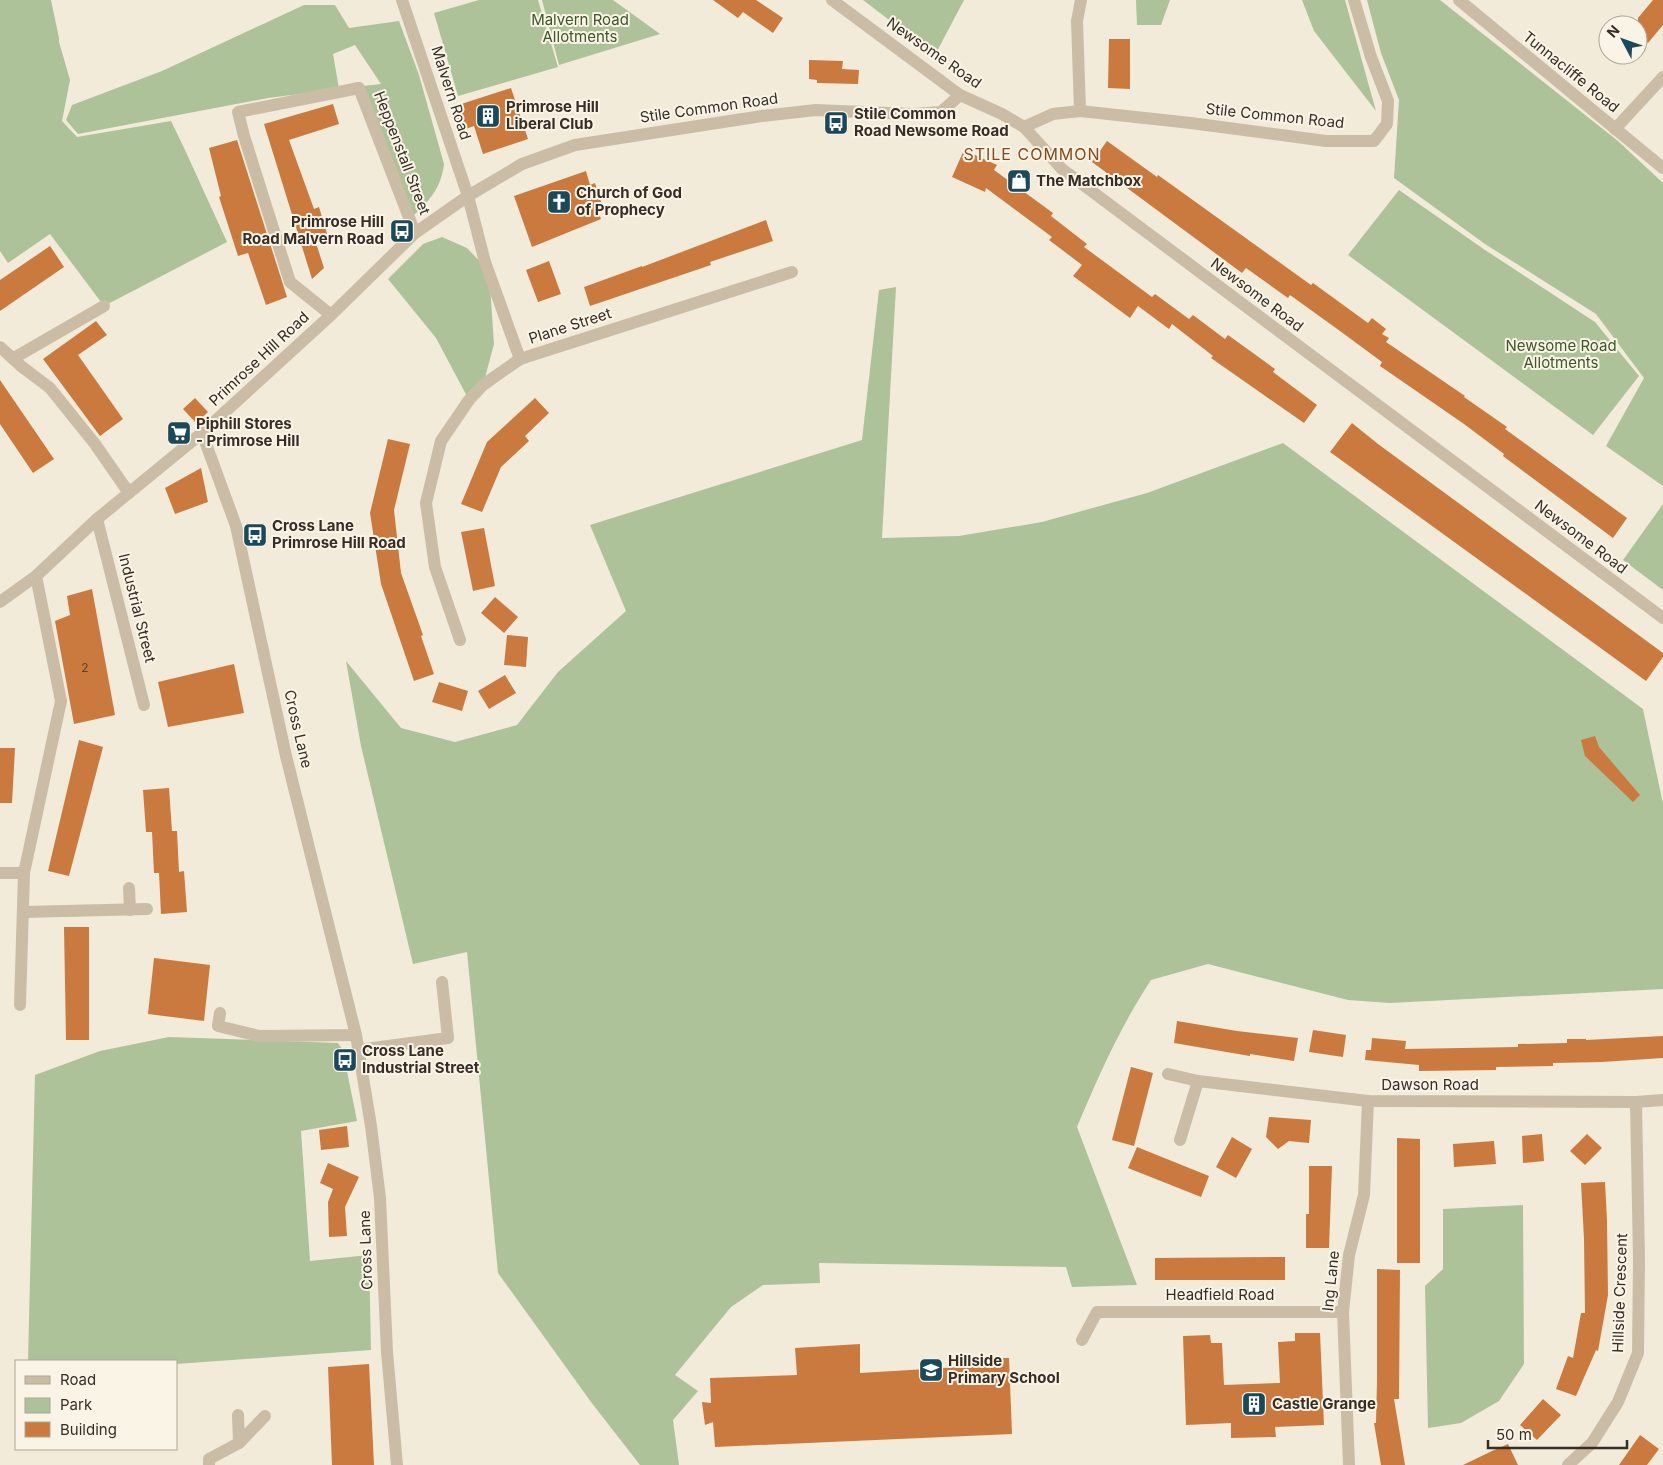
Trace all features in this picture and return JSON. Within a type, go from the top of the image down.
[{"type":"street","name":"Malvern Road","points":[[402,0],[468,196]]},
{"type":"street","name":"Newsome Road","points":[[832,0],[960,95],[1002,114],[1024,127],[1062,169],[1663,618]]},
{"type":"street","points":[[1080,111],[1078,21],[1081,0]]},
{"type":"street","name":"Stile Common Road","points":[[1024,127],[1052,114],[1080,111],[1191,123],[1326,141],[1374,141],[1387,124],[1388,101],[1371,57],[1354,0]]},
{"type":"street","name":"Tunnacliffe Road","points":[[1459,0],[1663,168]]},
{"type":"street","points":[[1616,129],[1663,77]]},
{"type":"street","name":"Heppenstall Street","points":[[331,315],[290,282],[238,112],[359,88],[415,233]]},
{"type":"street","name":"Stile Common Road","points":[[468,196],[522,164],[575,145],[762,116],[816,110],[913,114],[941,112],[960,95]]},
{"type":"street","name":"Primrose Hill Road","points":[[0,602],[36,576],[97,519],[202,433],[331,315],[415,233],[468,196]]},
{"type":"street","name":"Plane Street","points":[[468,196],[485,262],[520,359],[792,272]]},
{"type":"street","points":[[14,358],[104,306]]},
{"type":"street","points":[[0,347],[50,388],[129,493]]},
{"type":"street","points":[[460,640],[434,567],[426,502],[441,441],[469,400],[483,385],[520,359]]},
{"type":"street","name":"Cross Lane","points":[[202,433],[236,526],[286,756],[356,1035],[380,1198],[387,1352],[397,1465]]},
{"type":"street","name":"Industrial Street","points":[[97,519],[144,705]]},
{"type":"street","points":[[20,1005],[24,873],[61,701],[36,576]]},
{"type":"street","points":[[0,873],[24,873]]},
{"type":"street","points":[[129,888],[130,910]]},
{"type":"street","points":[[23,912],[146,909]]},
{"type":"street","points":[[358,1050],[448,1038],[442,982]]},
{"type":"street","points":[[220,1013],[218,1026],[259,1036],[356,1035]]},
{"type":"street","name":"Dawson Road","points":[[1168,1074],[1198,1082],[1368,1101],[1636,1102],[1663,1100]]},
{"type":"street","points":[[1180,1140],[1198,1082]]},
{"type":"street","name":"Ing Lane","points":[[1349,1465],[1343,1312],[1349,1255],[1364,1195],[1368,1101]]},
{"type":"street","name":"Hillside Crescent","points":[[1568,1465],[1592,1443],[1618,1402],[1638,1353],[1639,1260],[1636,1102]]},
{"type":"street","name":"Headfield Road","points":[[1082,1340],[1097,1312],[1343,1312]]},
{"type":"street","points":[[238,1415],[239,1443]]},
{"type":"street","points":[[209,1465],[209,1459],[239,1443],[265,1416]]},
{"type":"green space","points":[[0,0],[51,0],[59,42],[70,80],[62,121],[77,137],[171,121],[227,242],[104,306],[50,234],[8,263],[0,251]]},
{"type":"green space","points":[[479,0],[538,0],[558,67],[458,96],[434,13]]},
{"type":"green space","name":"Malvern Road Allotments","points":[[542,0],[613,0],[660,34],[559,65]]},
{"type":"green space","points":[[863,0],[964,0],[935,55]]},
{"type":"green space","points":[[1136,0],[1170,0],[1161,25],[1137,25]]},
{"type":"green space","points":[[1302,0],[1345,0],[1376,111],[1314,31]]},
{"type":"green space","points":[[1367,0],[1440,0],[1618,141],[1663,183],[1663,486],[1606,446],[1644,378],[1596,314],[1485,244],[1394,178],[1399,100],[1381,53]]},
{"type":"green space","points":[[304,5],[335,5],[349,28],[399,21],[419,75],[444,164],[443,172],[434,193],[413,216],[363,86],[381,84],[355,45],[333,54],[339,89],[268,98],[78,134],[66,120],[72,105],[162,71]]},
{"type":"green space","name":"Newsome Road Allotments","points":[[1399,190],[1485,250],[1595,322],[1639,376],[1593,435],[1348,255]]},
{"type":"green space","points":[[442,237],[467,248],[489,271],[494,344],[483,385],[469,400],[436,338],[388,279],[423,244]]},
{"type":"green space","points":[[896,287],[882,538],[959,536],[1042,522],[1147,493],[1283,443],[1643,709],[1663,804],[1663,989],[1390,1003],[1348,1000],[1208,964],[1151,980],[1120,1033],[1077,1127],[1137,1285],[1072,1287],[1066,1267],[819,1263],[820,1283],[763,1285],[731,1307],[675,1375],[698,1391],[673,1420],[679,1465],[640,1465],[591,1402],[498,1273],[467,952],[413,964],[361,746],[346,661],[401,728],[455,742],[517,725],[558,672],[626,611],[590,525],[862,440],[879,290]]},
{"type":"green space","points":[[1663,504],[1663,590],[1623,560]]},
{"type":"green space","points":[[169,1037],[338,1043],[343,1051],[357,1121],[301,1131],[310,1261],[369,1255],[371,1350],[178,1364],[178,1360],[28,1360],[35,1075],[100,1051]]},
{"type":"green space","points":[[1523,1205],[1524,1364],[1499,1401],[1461,1423],[1428,1428],[1425,1286],[1443,1269],[1443,1209]]},
{"type":"building","points":[[713,0],[756,0],[783,18],[773,33],[743,12],[738,18]]},
{"type":"building","points":[[1653,0],[1663,0],[1663,25],[1648,43],[1648,15],[1640,15]]},
{"type":"building","points":[[1109,39],[1130,39],[1130,89],[1108,88]]},
{"type":"building","points":[[809,60],[843,61],[842,69],[859,70],[858,84],[817,83],[817,80],[809,79]]},
{"type":"building","name":"Primrose Hill Liberal Club","points":[[511,88],[528,139],[483,154],[474,126],[460,131],[452,107]]},
{"type":"building","points":[[333,104],[339,124],[289,140],[314,209],[319,207],[329,240],[316,243],[324,268],[312,279],[264,124]]},
{"type":"building","points":[[237,140],[287,297],[266,305],[248,253],[238,256],[219,197],[221,196],[209,148]]},
{"type":"building","points":[[1107,141],[1157,177],[1158,175],[1311,285],[1313,283],[1368,323],[1372,318],[1386,329],[1382,334],[1389,338],[1386,342],[1465,396],[1507,427],[1505,429],[1627,518],[1613,538],[1503,456],[1504,454],[1464,424],[1380,366],[1382,362],[1340,331],[1290,295],[1288,298],[1246,268],[1242,273],[1092,162]]},
{"type":"building","points":[[964,150],[997,165],[994,170],[1053,213],[1051,216],[1087,244],[1084,247],[1152,297],[1155,294],[1189,319],[1193,315],[1225,339],[1228,335],[1275,369],[1273,372],[1317,405],[1304,423],[1211,358],[1213,356],[1172,324],[1169,329],[1138,306],[1130,318],[1073,276],[1082,265],[1049,240],[1052,237],[986,188],[985,192],[952,177]]},
{"type":"building","name":"Church of God of Prophecy","points":[[586,171],[590,185],[595,183],[603,208],[597,209],[601,219],[532,247],[514,196]]},
{"type":"building","points":[[766,220],[773,241],[710,262],[711,265],[590,306],[584,287]]},
{"type":"building","points":[[50,246],[64,267],[0,311],[0,280]]},
{"type":"building","points":[[549,261],[561,294],[538,302],[526,270]]},
{"type":"building","points":[[96,321],[107,335],[78,355],[123,419],[100,436],[43,359]]},
{"type":"building","points":[[0,380],[54,459],[33,473],[0,424]]},
{"type":"building","points":[[195,398],[208,412],[196,423],[183,409]]},
{"type":"building","points":[[535,398],[549,413],[525,436],[529,441],[501,467],[482,512],[461,504],[487,442]]},
{"type":"building","points":[[1352,423],[1663,653],[1663,657],[1646,681],[1330,452]]},
{"type":"building","points":[[388,439],[410,444],[394,510],[401,573],[423,635],[421,636],[434,674],[414,681],[381,584],[370,513]]},
{"type":"building","points":[[201,468],[208,502],[175,514],[165,488]]},
{"type":"building","points":[[484,528],[495,586],[473,591],[461,532]]},
{"type":"building","points":[[92,589],[115,715],[74,724],[55,621],[70,615],[67,596]]},
{"type":"building","points":[[495,597],[518,617],[504,633],[481,613]]},
{"type":"building","points":[[507,635],[528,637],[526,667],[504,665]]},
{"type":"building","points":[[234,664],[244,713],[168,727],[158,682]]},
{"type":"building","points":[[505,675],[516,693],[489,709],[478,691]]},
{"type":"building","points":[[439,682],[468,691],[462,711],[432,702]]},
{"type":"building","points":[[1595,736],[1599,747],[1640,795],[1633,802],[1585,756],[1581,740]]},
{"type":"building","points":[[79,740],[103,747],[69,876],[48,871]]},
{"type":"building","points":[[0,748],[15,748],[12,803],[0,803]]},
{"type":"building","points":[[169,788],[172,831],[177,831],[179,872],[184,871],[187,912],[161,914],[159,873],[154,873],[152,832],[146,832],[143,790]]},
{"type":"building","points":[[64,927],[89,927],[89,1040],[66,1040]]},
{"type":"building","points":[[154,958],[210,965],[204,1021],[148,1014]]},
{"type":"building","points":[[1177,1021],[1237,1031],[1298,1038],[1294,1061],[1250,1054],[1250,1056],[1174,1043]]},
{"type":"building","points":[[1313,1030],[1346,1035],[1343,1057],[1309,1052]]},
{"type":"building","points":[[1663,1036],[1663,1058],[1553,1063],[1553,1066],[1496,1067],[1496,1070],[1419,1071],[1419,1065],[1365,1060],[1366,1050],[1371,1050],[1372,1038],[1406,1041],[1405,1049],[1518,1047],[1518,1044],[1567,1043],[1567,1039],[1586,1040]]},
{"type":"building","points":[[1131,1067],[1153,1073],[1134,1146],[1112,1140]]},
{"type":"building","points":[[1269,1117],[1311,1120],[1309,1143],[1289,1141],[1278,1149],[1266,1137]]},
{"type":"building","points":[[347,1126],[349,1147],[321,1150],[319,1130]]},
{"type":"building","points":[[1542,1134],[1544,1161],[1523,1163],[1522,1136]]},
{"type":"building","points":[[1587,1134],[1602,1148],[1585,1165],[1570,1151]]},
{"type":"building","points":[[1232,1137],[1252,1149],[1236,1178],[1216,1167]]},
{"type":"building","points":[[1397,1138],[1420,1139],[1420,1263],[1397,1263]]},
{"type":"building","points":[[1494,1141],[1496,1164],[1454,1167],[1453,1144]]},
{"type":"building","points":[[1137,1147],[1209,1176],[1201,1197],[1128,1168]]},
{"type":"building","points":[[328,1163],[359,1177],[345,1207],[347,1236],[329,1237],[328,1202],[333,1189],[320,1183]]},
{"type":"building","points":[[1309,1166],[1332,1166],[1329,1248],[1306,1248],[1306,1214],[1309,1214]]},
{"type":"building","points":[[1605,1182],[1608,1295],[1598,1351],[1596,1350],[1576,1396],[1556,1389],[1568,1356],[1573,1358],[1581,1313],[1585,1313],[1581,1183]]},
{"type":"building","points":[[1285,1257],[1285,1280],[1155,1280],[1155,1258]]},
{"type":"building","points":[[1377,1269],[1400,1270],[1399,1399],[1394,1399],[1405,1465],[1381,1465],[1374,1423],[1376,1423],[1377,1381]]},
{"type":"building","name":"Castle Grange","points":[[1295,1333],[1320,1333],[1324,1425],[1275,1427],[1276,1437],[1231,1438],[1231,1423],[1186,1425],[1183,1336],[1210,1335],[1211,1343],[1222,1343],[1224,1385],[1280,1383],[1278,1342],[1295,1341]]},
{"type":"building","points":[[860,1344],[860,1373],[960,1367],[962,1358],[1009,1358],[1012,1434],[715,1447],[713,1422],[705,1425],[702,1402],[711,1403],[710,1378],[797,1375],[795,1348]]},
{"type":"building","points":[[369,1364],[374,1465],[332,1465],[328,1367]]},
{"type":"building","points":[[1543,1399],[1561,1415],[1537,1440],[1520,1425]]},
{"type":"building","points":[[1640,1435],[1659,1449],[1647,1465],[1619,1465]]},
{"type":"building","points":[[1508,1444],[1518,1465],[1463,1465],[1492,1451]]},
{"type":"place","name":"Primrose Hill Liberal Club","points":[[488,116]]},
{"type":"place","name":"Stile Common Road Newsome Road","points":[[836,123]]},
{"type":"place","name":"The Matchbox","points":[[1019,181]]},
{"type":"place","name":"Church of God of Prophecy","points":[[559,202]]},
{"type":"place","name":"Primrose Hill Road Malvern Road","points":[[402,231]]},
{"type":"place","name":"Piphill Stores - Primrose Hill","points":[[179,433]]},
{"type":"place","name":"Cross Lane Primrose Hill Road","points":[[255,535]]},
{"type":"place","name":"Cross Lane Industrial Street","points":[[345,1060]]},
{"type":"place","name":"Hillside Primary School","points":[[931,1370]]},
{"type":"place","name":"Castle Grange","points":[[1254,1404]]},
{"type":"district","name":"STILE COMMON","points":[[1032,154]]}]
